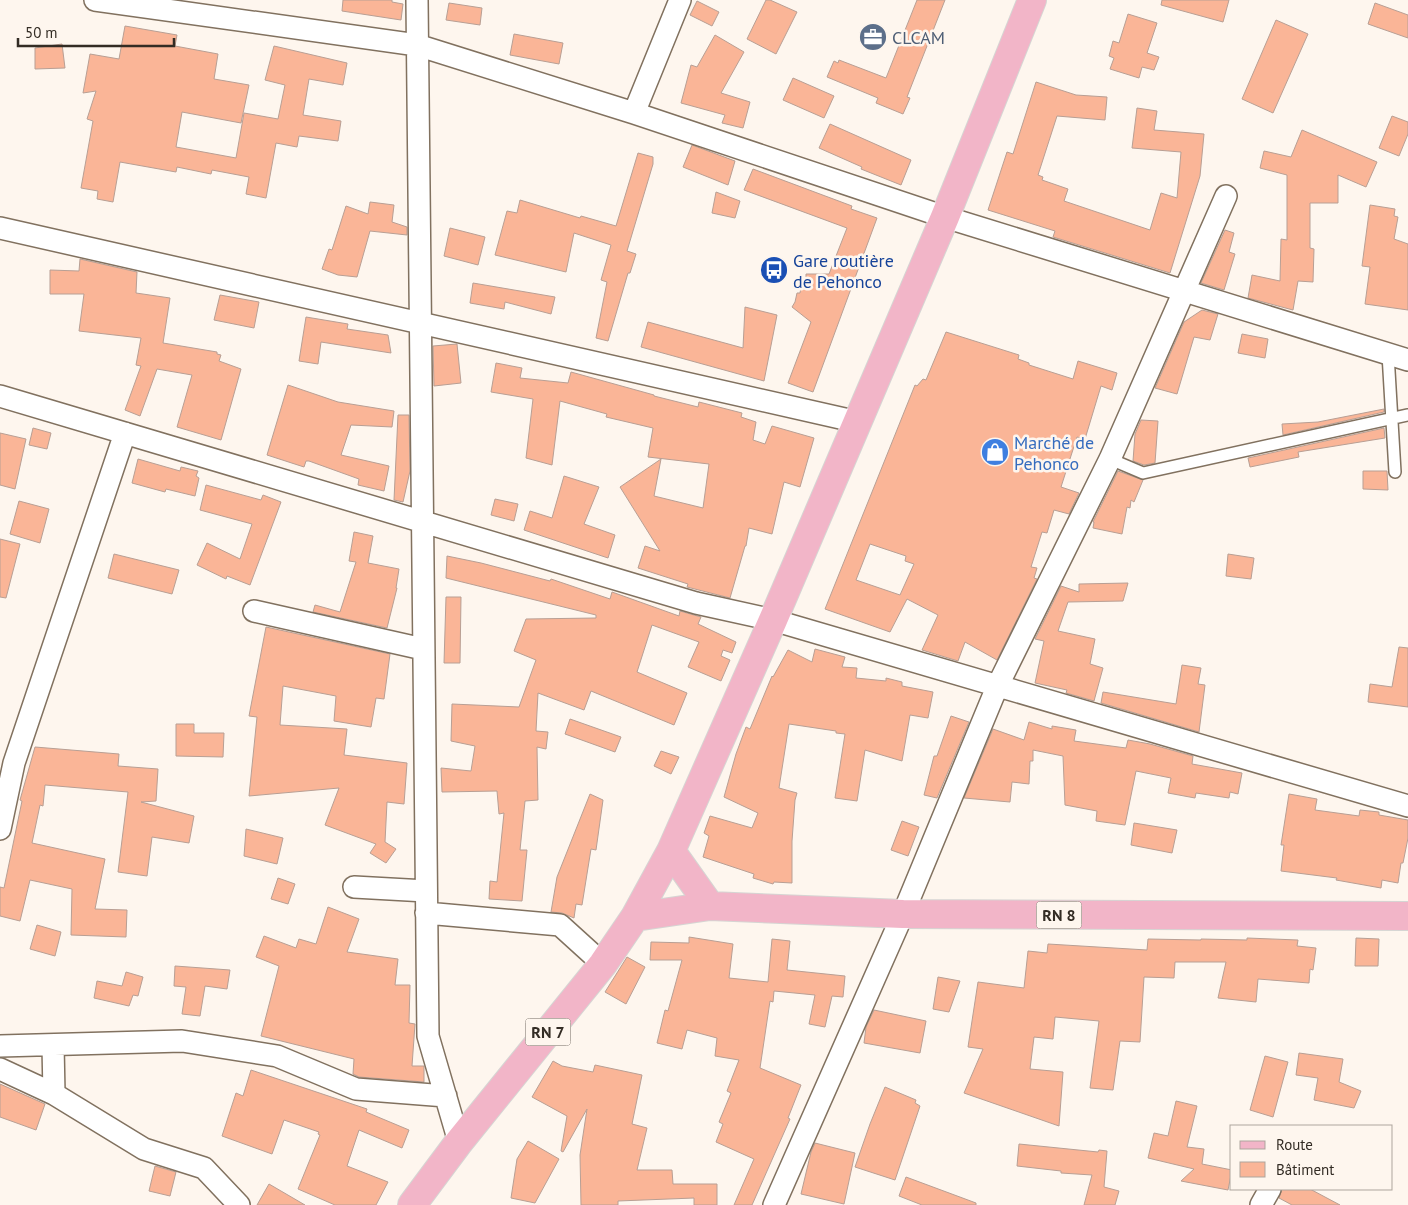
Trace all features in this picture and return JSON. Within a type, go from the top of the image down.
[{"type":"main road","points":[[710,906],[671,851],[773,620],[945,217],[1032,0]]},
{"type":"main road","name":"RN 7","points":[[412,1205],[459,1142],[603,964],[635,917],[671,851]]},
{"type":"main road","name":"RN 8","points":[[635,917],[710,906],[903,914],[1408,916]]},
{"type":"street","points":[[95,0],[418,45],[634,113],[945,217],[1408,360]]},
{"type":"street","points":[[417,0],[428,1036],[459,1142]]},
{"type":"street","points":[[634,113],[680,0]]},
{"type":"street","points":[[774,1205],[903,914],[997,687],[1110,459],[1226,196]]},
{"type":"street","points":[[0,228],[858,422]]},
{"type":"street","points":[[0,396],[696,603],[773,620],[1408,806]]},
{"type":"street","points":[[0,829],[7,763],[125,433]]},
{"type":"street","points":[[254,611],[424,649]]},
{"type":"street","points":[[354,887],[426,891]]},
{"type":"street","points":[[426,913],[560,925],[603,964]]},
{"type":"street","points":[[0,1046],[182,1040],[277,1056],[356,1089],[446,1096]]},
{"type":"street","points":[[53,1045],[54,1094]]},
{"type":"street","points":[[0,1069],[54,1094],[144,1150],[204,1168],[239,1205]]},
{"type":"street","points":[[1262,1205],[1270,1190]]},
{"type":"lane","points":[[1388,354],[1395,472]]},
{"type":"lane","points":[[1110,459],[1143,473],[1407,415]]},
{"type":"building","points":[[343,0],[392,0],[392,2],[403,4],[401,20],[342,11]]},
{"type":"building","points":[[766,0],[797,12],[776,54],[747,39]]},
{"type":"building","points":[[917,0],[945,0],[907,97],[910,98],[903,114],[876,103],[878,98],[827,77],[834,61],[838,63],[839,60],[886,78]]},
{"type":"building","points":[[1162,0],[1229,0],[1223,22],[1161,5]]},
{"type":"building","points":[[697,1],[719,12],[712,26],[690,15]]},
{"type":"building","points":[[449,3],[482,8],[480,25],[446,20]]},
{"type":"building","points":[[1375,3],[1408,15],[1408,38],[1368,24]]},
{"type":"building","points":[[1128,14],[1157,23],[1147,53],[1159,57],[1154,70],[1142,67],[1139,78],[1110,69],[1114,58],[1109,56],[1113,41],[1119,43]]},
{"type":"building","points":[[1276,20],[1308,34],[1273,113],[1242,99]]},
{"type":"building","points":[[125,26],[177,35],[175,46],[218,54],[214,79],[249,85],[241,123],[182,112],[176,147],[236,158],[244,113],[278,119],[285,85],[265,80],[274,46],[347,63],[343,85],[309,79],[303,115],[341,121],[338,141],[299,136],[297,147],[276,143],[266,198],[246,194],[249,177],[212,170],[211,174],[177,167],[176,172],[120,162],[113,202],[97,199],[98,191],[81,188],[93,121],[87,119],[96,91],[83,93],[90,54],[119,59]]},
{"type":"building","points":[[514,34],[563,43],[559,64],[510,55]]},
{"type":"building","points":[[715,35],[744,52],[721,93],[750,102],[743,128],[722,123],[725,115],[681,103],[691,65],[697,67]]},
{"type":"building","points":[[62,44],[65,68],[35,69],[35,48]]},
{"type":"building","points":[[793,78],[834,96],[824,118],[783,100]]},
{"type":"building","points":[[1036,82],[1076,95],[1107,97],[1105,120],[1057,116],[1038,175],[1043,177],[1042,180],[1068,189],[1064,201],[1150,230],[1161,193],[1177,198],[1181,152],[1132,148],[1137,108],[1157,111],[1154,130],[1204,134],[1200,176],[1170,273],[1053,237],[1055,231],[988,210],[1007,152],[1013,154]]},
{"type":"building","points":[[1392,116],[1408,122],[1408,134],[1399,156],[1379,148]]},
{"type":"building","points":[[830,124],[911,160],[901,185],[861,169],[862,167],[819,148]]},
{"type":"building","points":[[1302,130],[1377,162],[1366,187],[1338,175],[1338,203],[1310,203],[1310,248],[1314,249],[1313,282],[1298,281],[1293,310],[1248,298],[1252,275],[1280,281],[1281,239],[1287,240],[1287,175],[1260,168],[1264,151],[1291,157]]},
{"type":"building","points":[[692,145],[735,161],[728,185],[683,167]]},
{"type":"building","points":[[638,153],[653,157],[653,164],[627,251],[636,254],[630,273],[628,273],[608,341],[596,338],[607,282],[601,280],[611,245],[574,233],[566,272],[495,255],[507,211],[517,213],[520,200],[580,218],[581,216],[616,226]]},
{"type":"building","points":[[753,169],[852,206],[851,209],[877,218],[813,392],[788,383],[811,322],[792,307],[797,293],[800,293],[802,281],[806,282],[806,274],[829,274],[847,228],[744,190]]},
{"type":"building","points":[[716,192],[740,201],[735,218],[712,213]]},
{"type":"building","points":[[370,202],[394,205],[392,222],[407,227],[407,235],[370,231],[357,277],[338,275],[322,269],[329,249],[332,250],[346,206],[368,214]]},
{"type":"building","points":[[1370,205],[1395,209],[1394,216],[1398,217],[1394,239],[1408,244],[1408,310],[1365,304],[1370,267],[1362,266]]},
{"type":"building","points":[[450,228],[485,237],[478,265],[444,256]]},
{"type":"building","points":[[1225,230],[1234,233],[1229,252],[1235,254],[1224,290],[1201,283]]},
{"type":"building","points":[[80,259],[137,272],[136,293],[170,298],[163,343],[217,352],[217,354],[221,355],[219,361],[241,369],[221,440],[177,427],[192,375],[157,369],[140,416],[125,410],[141,366],[136,365],[141,338],[79,331],[84,294],[50,294],[50,270],[79,271]]},
{"type":"building","points":[[473,283],[555,297],[551,314],[505,302],[504,309],[470,303]]},
{"type":"building","points":[[220,295],[259,302],[254,328],[214,320]]},
{"type":"building","points":[[745,307],[777,315],[764,381],[641,347],[648,322],[743,348]]},
{"type":"building","points":[[1202,310],[1218,314],[1210,340],[1194,337],[1177,394],[1155,388],[1184,322]]},
{"type":"building","points":[[306,317],[348,324],[347,329],[388,335],[391,353],[321,342],[318,364],[299,361]]},
{"type":"building","points":[[946,332],[1019,355],[1018,359],[1029,363],[1029,365],[1073,379],[1078,361],[1117,373],[1112,390],[1101,386],[1085,439],[1077,437],[1061,487],[1079,493],[1069,514],[1054,510],[1047,533],[1042,532],[1031,567],[1037,568],[1034,578],[1037,579],[997,660],[965,642],[958,661],[922,650],[938,615],[907,599],[890,632],[825,609],[915,385],[917,386],[923,379],[926,380]],"holes":[[[870,544],[906,556],[905,561],[914,564],[900,595],[856,580]]]},
{"type":"building","points":[[1242,334],[1268,339],[1265,358],[1238,353]]},
{"type":"building","points":[[457,344],[461,383],[434,386],[433,346]]},
{"type":"building","points":[[496,363],[522,368],[520,378],[568,383],[571,372],[698,407],[699,402],[742,413],[741,417],[756,422],[753,440],[765,444],[772,426],[814,438],[800,487],[784,482],[772,534],[749,528],[746,546],[730,598],[687,587],[688,584],[638,568],[645,546],[660,551],[620,487],[661,459],[654,496],[703,508],[709,464],[648,457],[653,428],[606,417],[607,414],[560,401],[552,465],[526,458],[533,399],[491,392]]},
{"type":"building","points":[[288,385],[338,402],[394,411],[392,427],[351,425],[341,455],[389,466],[384,491],[358,485],[359,479],[309,461],[306,461],[304,467],[267,455]]},
{"type":"building","points":[[1384,409],[1384,412],[1283,435],[1282,424],[1318,422]]},
{"type":"building","points":[[398,415],[409,415],[410,471],[403,502],[394,500]]},
{"type":"building","points":[[1141,420],[1158,421],[1155,463],[1144,465],[1133,461],[1135,434]]},
{"type":"building","points":[[33,428],[51,433],[47,449],[29,445]]},
{"type":"building","points":[[1384,428],[1385,438],[1298,452],[1299,457],[1250,467],[1248,458]]},
{"type":"building","points":[[0,433],[26,439],[15,489],[0,485]]},
{"type":"building","points":[[138,459],[180,471],[181,467],[198,471],[196,476],[199,478],[195,496],[166,489],[165,492],[132,483]]},
{"type":"building","points":[[1118,471],[1143,480],[1134,502],[1131,500],[1130,508],[1127,507],[1122,534],[1093,528],[1093,522]]},
{"type":"building","points":[[1363,471],[1387,471],[1388,490],[1363,489]]},
{"type":"building","points":[[564,476],[599,487],[584,524],[615,535],[608,558],[524,530],[530,511],[552,518]]},
{"type":"building","points":[[206,485],[261,500],[263,495],[281,502],[250,585],[227,576],[226,579],[197,565],[207,543],[240,559],[252,524],[200,510]]},
{"type":"building","points":[[495,499],[518,504],[514,521],[491,515]]},
{"type":"building","points":[[19,501],[49,509],[40,543],[10,534]]},
{"type":"building","points":[[354,532],[373,536],[368,563],[399,569],[397,588],[387,628],[313,612],[315,605],[340,612],[356,562],[349,561]]},
{"type":"building","points":[[0,539],[20,544],[6,598],[0,597]]},
{"type":"building","points":[[114,554],[179,570],[172,594],[108,578]]},
{"type":"building","points":[[1228,554],[1254,558],[1251,579],[1226,576]]},
{"type":"building","points":[[447,556],[550,581],[551,579],[610,599],[612,592],[679,616],[680,611],[701,617],[698,624],[736,642],[732,653],[723,650],[721,656],[730,660],[721,681],[688,667],[699,642],[652,625],[637,672],[687,693],[674,725],[591,691],[584,710],[538,693],[536,731],[548,732],[546,749],[537,747],[538,800],[525,801],[520,850],[527,850],[522,901],[489,899],[490,881],[497,882],[504,813],[499,814],[497,791],[442,792],[441,768],[471,771],[475,746],[451,741],[452,704],[519,707],[536,660],[514,651],[526,619],[596,618],[596,615],[446,578]]},
{"type":"building","points":[[1128,583],[1123,601],[1068,602],[1058,631],[1095,639],[1090,664],[1103,668],[1094,701],[1066,693],[1067,690],[1035,683],[1044,641],[1035,639],[1061,586],[1079,592],[1079,584]]},
{"type":"building","points":[[446,597],[461,597],[460,663],[444,663]]},
{"type":"building","points":[[266,627],[390,654],[384,699],[376,698],[371,727],[334,721],[336,696],[283,686],[280,725],[347,729],[344,755],[407,763],[404,804],[387,802],[385,842],[396,849],[386,863],[370,853],[376,844],[325,825],[339,788],[249,796],[257,717],[249,716]]},
{"type":"building","points":[[1399,647],[1408,648],[1408,707],[1368,702],[1370,684],[1392,687]]},
{"type":"building","points":[[815,649],[845,657],[842,667],[857,668],[856,678],[886,681],[886,678],[902,682],[902,686],[933,692],[928,718],[910,715],[902,761],[865,750],[857,801],[835,798],[845,734],[789,724],[779,788],[797,793],[792,841],[792,883],[774,882],[773,884],[753,878],[754,874],[703,857],[709,836],[704,833],[710,816],[752,828],[758,813],[724,797],[736,754],[746,727],[750,729],[772,676],[788,650],[812,662]]},
{"type":"building","points":[[1182,665],[1201,668],[1198,684],[1205,685],[1199,732],[1101,703],[1103,692],[1176,704]]},
{"type":"building","points":[[951,716],[969,722],[937,798],[924,795],[934,756],[937,756]]},
{"type":"building","points":[[570,719],[621,737],[615,752],[565,734]]},
{"type":"building","points":[[1029,722],[1052,729],[1052,726],[1076,730],[1074,741],[1126,748],[1128,740],[1193,756],[1192,764],[1242,773],[1238,794],[1230,792],[1229,798],[1196,793],[1195,798],[1168,793],[1171,778],[1136,771],[1125,825],[1096,821],[1097,811],[1065,805],[1063,756],[1033,750],[1033,761],[1030,761],[1029,784],[1012,782],[1010,802],[964,798],[993,729],[1024,740]]},
{"type":"building","points":[[176,724],[194,724],[194,733],[224,733],[223,757],[176,756]]},
{"type":"building","points":[[35,747],[119,754],[118,766],[158,769],[156,801],[141,802],[194,816],[189,843],[152,837],[147,876],[118,872],[128,792],[45,785],[43,806],[40,805],[32,843],[105,859],[95,909],[127,910],[126,937],[71,935],[72,889],[30,880],[20,921],[0,916],[0,887],[4,888],[22,801],[20,800]]},
{"type":"building","points":[[661,751],[679,757],[671,774],[654,766]]},
{"type":"building","points":[[590,794],[603,800],[596,850],[591,849],[582,905],[576,904],[574,918],[562,913],[551,912],[557,877]]},
{"type":"building","points":[[1289,794],[1317,799],[1315,810],[1359,816],[1360,810],[1379,812],[1379,815],[1408,820],[1408,838],[1398,883],[1382,880],[1381,888],[1336,880],[1337,878],[1281,871],[1284,845],[1281,845]]},
{"type":"building","points":[[902,821],[919,827],[908,856],[891,850]]},
{"type":"building","points":[[1134,823],[1177,830],[1172,853],[1131,845]]},
{"type":"building","points":[[246,829],[283,838],[277,864],[244,856]]},
{"type":"building","points":[[278,878],[295,884],[288,904],[271,899]]},
{"type":"building","points":[[328,907],[359,919],[347,952],[398,959],[395,985],[410,985],[409,1023],[415,1024],[412,1066],[424,1066],[424,1082],[359,1077],[353,1074],[354,1059],[261,1036],[279,966],[256,957],[264,936],[296,948],[299,939],[316,944]]},
{"type":"building","points":[[37,925],[61,932],[55,956],[30,949]]},
{"type":"building","points":[[689,937],[733,944],[729,978],[768,982],[772,939],[790,941],[787,970],[845,976],[843,997],[832,996],[825,1027],[809,1024],[815,995],[774,991],[773,1002],[770,1001],[760,1068],[801,1085],[788,1118],[790,1119],[752,1205],[734,1205],[754,1159],[716,1142],[723,1124],[719,1122],[731,1093],[727,1091],[739,1060],[715,1056],[717,1038],[687,1030],[682,1049],[657,1043],[665,1010],[668,1011],[682,960],[650,960],[651,942],[689,943]]},
{"type":"building","points":[[1247,938],[1298,940],[1297,946],[1316,948],[1313,970],[1310,969],[1309,983],[1258,979],[1256,1002],[1218,998],[1226,962],[1175,962],[1174,978],[1144,977],[1140,1042],[1120,1041],[1113,1090],[1090,1088],[1099,1021],[1055,1017],[1053,1039],[1034,1037],[1030,1069],[1063,1072],[1059,1126],[964,1093],[983,1049],[968,1047],[978,982],[1024,988],[1028,951],[1047,953],[1048,944],[1147,950],[1148,939],[1247,940]]},
{"type":"building","points":[[1356,938],[1379,939],[1378,966],[1355,966]]},
{"type":"building","points":[[627,957],[645,967],[626,1004],[605,992]]},
{"type":"building","points":[[175,966],[230,970],[227,989],[205,986],[200,1016],[182,1014],[186,987],[174,986]]},
{"type":"building","points":[[126,972],[143,977],[138,996],[133,995],[129,1006],[94,998],[97,981],[122,986]]},
{"type":"building","points":[[938,977],[960,981],[949,1012],[933,1009]]},
{"type":"building","points":[[874,1010],[926,1021],[920,1053],[864,1043],[866,1027]]},
{"type":"building","points":[[1299,1053],[1343,1059],[1339,1082],[1361,1091],[1354,1108],[1314,1100],[1318,1078],[1296,1075]]},
{"type":"building","points":[[1265,1056],[1288,1062],[1273,1117],[1250,1110]]},
{"type":"building","points":[[553,1061],[562,1066],[593,1072],[595,1065],[642,1075],[632,1124],[647,1128],[637,1170],[672,1170],[673,1184],[717,1184],[717,1205],[694,1205],[694,1198],[618,1201],[618,1205],[581,1205],[580,1155],[587,1109],[563,1152],[561,1151],[567,1116],[532,1097]]},
{"type":"building","points":[[251,1070],[367,1109],[366,1112],[409,1130],[402,1148],[359,1130],[347,1166],[388,1182],[376,1205],[335,1205],[298,1189],[320,1135],[318,1134],[319,1132],[284,1120],[272,1154],[222,1136],[236,1093],[243,1096]]},
{"type":"building","points":[[0,1084],[45,1104],[36,1130],[0,1117]]},
{"type":"building","points":[[885,1087],[916,1100],[915,1103],[920,1106],[895,1180],[855,1167]]},
{"type":"building","points":[[1176,1101],[1197,1106],[1187,1147],[1204,1149],[1202,1164],[1230,1170],[1228,1190],[1181,1181],[1194,1169],[1148,1158],[1154,1133],[1168,1136]]},
{"type":"building","points":[[528,1141],[559,1159],[535,1203],[511,1198],[517,1159]]},
{"type":"building","points":[[815,1143],[855,1153],[844,1204],[801,1194]]},
{"type":"building","points":[[1019,1144],[1098,1152],[1099,1150],[1107,1151],[1104,1187],[1119,1191],[1115,1205],[1084,1205],[1092,1175],[1061,1173],[1061,1171],[1017,1166]]},
{"type":"building","points":[[155,1166],[176,1172],[170,1196],[149,1191]]},
{"type":"building","points":[[906,1177],[976,1203],[976,1205],[922,1205],[899,1196]]},
{"type":"building","points":[[269,1184],[305,1205],[257,1205]]},
{"type":"building","points":[[1282,1190],[1312,1190],[1340,1205],[1292,1205],[1279,1198]]},
{"type":"place","name":"CLCAM","points":[[873,37]]},
{"type":"place","name":"Gare routière de Pehonco","points":[[774,270]]},
{"type":"place","name":"Marché de Pehonco","points":[[995,452]]}]
